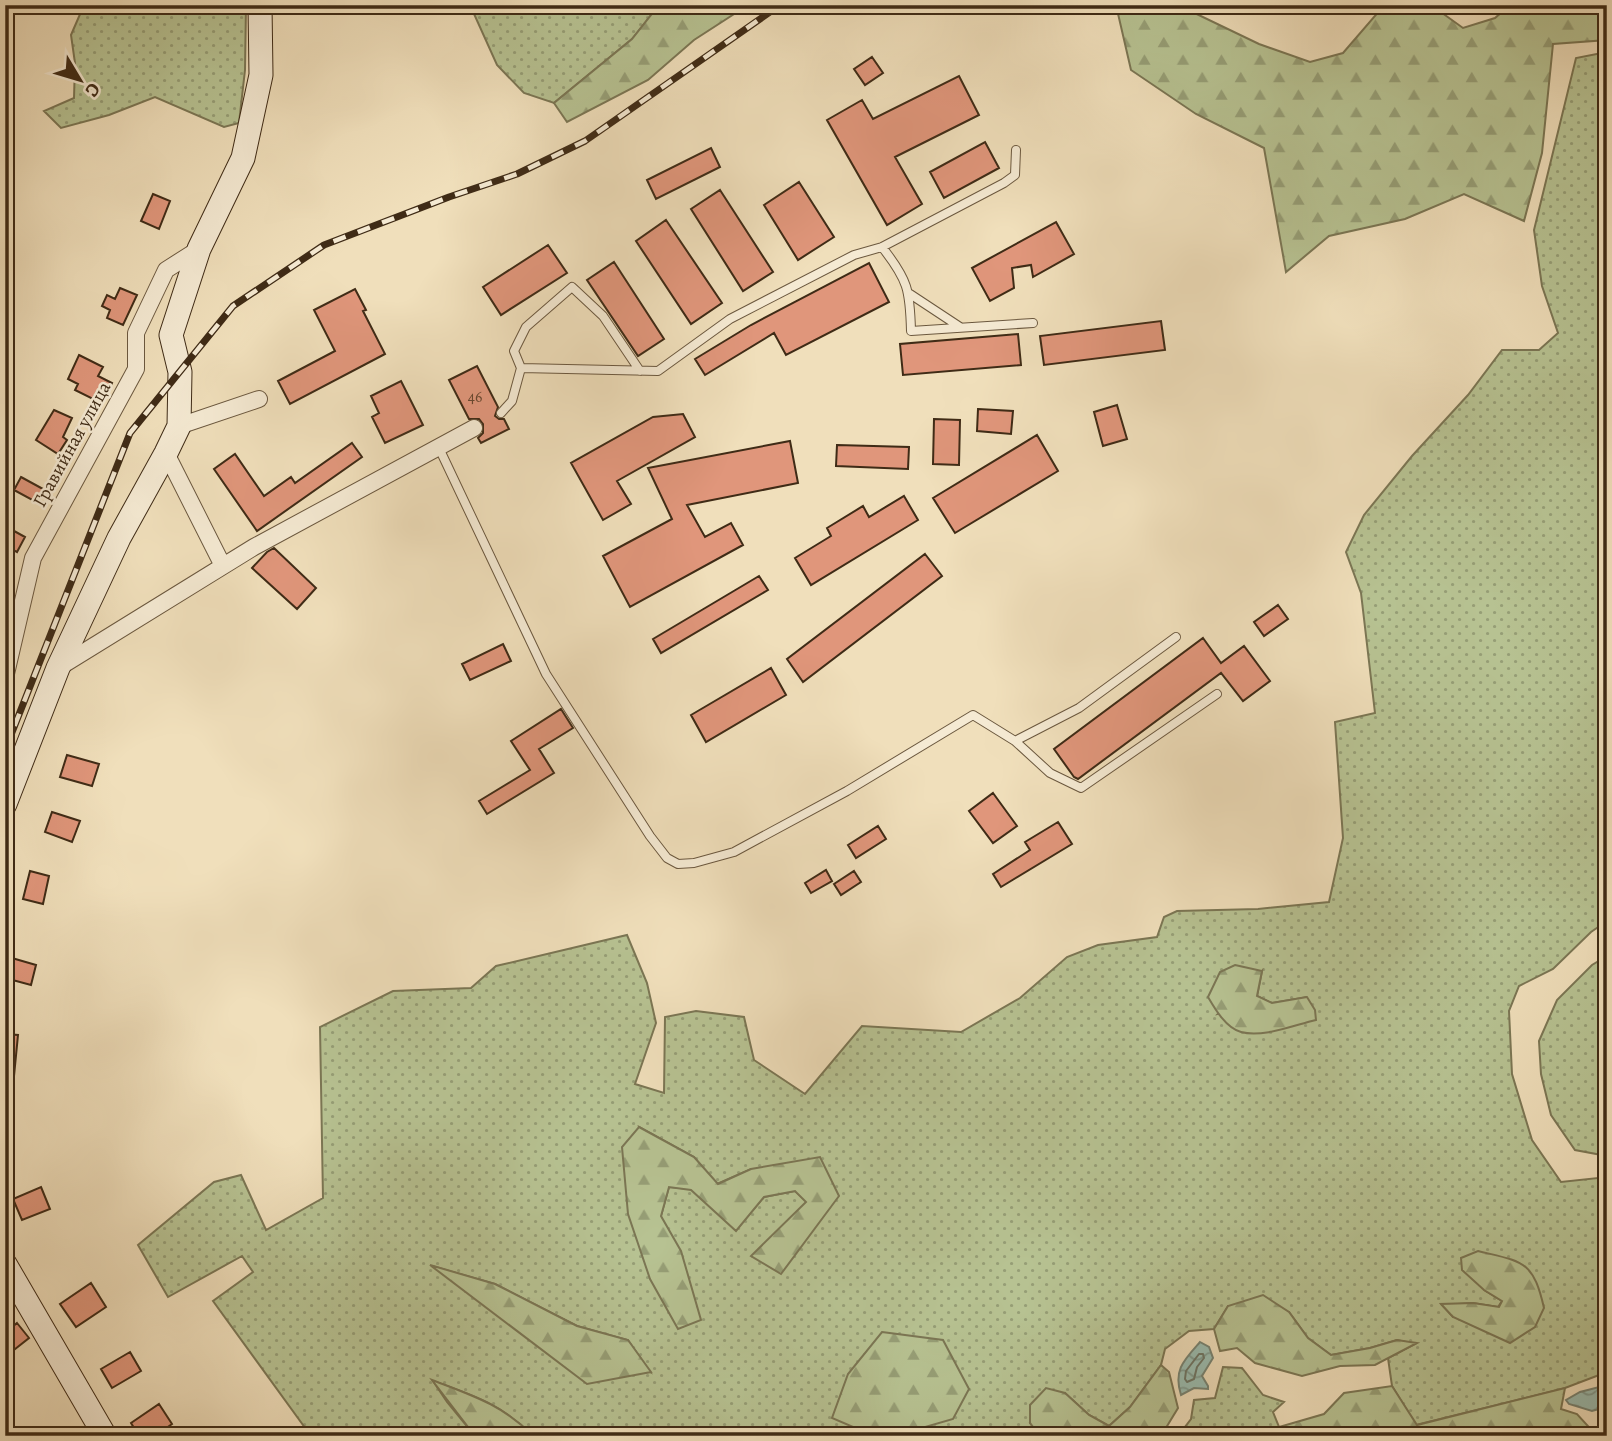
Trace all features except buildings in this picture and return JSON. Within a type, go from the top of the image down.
[{"type":"street","points":[[5,804],[58,668],[119,538],[179,426],[180,372],[171,335],[199,249],[243,158],[261,75],[260,5]]},
{"type":"street","name":"Гравийная улица","points":[[5,678],[33,558],[136,369],[136,333],[166,270],[199,249]]},
{"type":"street","points":[[179,426],[259,399]]},
{"type":"street","points":[[58,668],[254,547],[474,428]]},
{"type":"street","points":[[166,453],[223,566]]},
{"type":"street","points":[[5,1264],[105,1436]]},
{"type":"lane","points":[[521,368],[658,371],[730,319],[855,255],[882,247],[944,216],[1015,175],[1016,150]]},
{"type":"lane","points":[[882,247],[900,270],[910,294],[911,331],[1033,323]]},
{"type":"lane","points":[[501,413],[512,401],[521,368],[514,351],[526,327],[572,287],[603,316],[640,371]]},
{"type":"lane","points":[[910,294],[961,328]]},
{"type":"lane","points":[[439,447],[546,674],[650,836],[667,858],[678,864],[694,863],[734,852],[847,791],[973,715],[1015,741],[1050,773],[1082,788],[1217,694]]},
{"type":"lane","points":[[1015,741],[1079,708],[1176,637]]},
{"type":"green space","points":[[84,5],[246,5],[245,70],[239,123],[224,127],[155,97],[109,115],[61,128],[44,111],[74,98],[75,63],[71,35]]},
{"type":"green space","points":[[470,5],[659,5],[632,39],[554,103],[524,93],[497,65]]},
{"type":"green space","points":[[659,5],[748,5],[694,40],[648,80],[567,122],[554,103],[632,39]]},
{"type":"green space","points":[[1116,5],[1178,5],[1259,44],[1310,62],[1343,53],[1381,9],[1381,5],[1431,5],[1463,28],[1495,18],[1510,5],[1607,5],[1607,40],[1553,44],[1542,153],[1524,221],[1464,194],[1405,219],[1329,236],[1286,272],[1264,148],[1196,114],[1131,70]]},
{"type":"green space","points":[[1607,52],[1607,921],[1591,932],[1553,969],[1519,986],[1509,1011],[1512,1074],[1532,1140],[1561,1182],[1607,1177],[1607,1372],[1565,1388],[1416,1425],[1392,1386],[1388,1358],[1415,1344],[1397,1340],[1331,1355],[1308,1338],[1289,1312],[1228,1306],[1214,1329],[1189,1331],[1165,1349],[1161,1365],[1130,1407],[1109,1426],[1089,1415],[1065,1393],[1030,1423],[1040,1436],[533,1436],[499,1409],[474,1396],[433,1381],[475,1436],[311,1436],[213,1301],[253,1272],[242,1256],[168,1297],[138,1245],[214,1182],[241,1175],[266,1230],[323,1198],[320,1027],[393,991],[471,988],[496,966],[627,935],[647,983],[656,1023],[635,1084],[664,1093],[665,1017],[696,1011],[744,1017],[754,1060],[805,1094],[862,1026],[961,1032],[1020,998],[1067,957],[1098,945],[1157,937],[1164,917],[1177,911],[1258,909],[1329,902],[1343,838],[1335,722],[1375,713],[1361,593],[1346,552],[1364,515],[1412,456],[1468,395],[1502,350],[1539,350],[1558,333],[1542,286],[1534,230],[1576,58]],"holes":[[[1262,971],[1257,996],[1272,1003],[1307,997],[1218,1014]],[[639,1127],[694,1157],[717,1184],[751,1169],[839,1196],[806,1201],[795,1191],[764,1197],[736,1230],[691,1189],[669,1187],[661,1216]],[[432,1266],[495,1284],[577,1326],[628,1340],[650,1372]],[[1484,1290],[1544,1308],[1453,1317],[1442,1305],[1473,1303],[1498,1307],[1502,1301]]]},
{"type":"green space","points":[[1607,956],[1607,1156],[1575,1150],[1551,1115],[1541,1074],[1539,1041],[1557,1000],[1592,965]]},
{"type":"green space","points":[[1235,965],[1262,971],[1257,996],[1272,1003],[1307,997],[1315,1010],[1316,1020],[1259,1033],[1241,1032],[1230,1027],[1208,997],[1220,972]]},
{"type":"green space","points":[[639,1127],[694,1157],[718,1184],[751,1169],[820,1157],[839,1196],[781,1274],[751,1256],[806,1202],[795,1191],[764,1197],[736,1231],[691,1190],[669,1187],[661,1216],[681,1251],[701,1320],[678,1329],[650,1279],[628,1214],[622,1147]]},
{"type":"green space","points":[[1478,1251],[1516,1261],[1524,1266],[1540,1292],[1544,1308],[1535,1327],[1510,1343],[1453,1317],[1441,1304],[1473,1303],[1499,1307],[1502,1301],[1484,1290],[1462,1270],[1461,1258]]},
{"type":"green space","points":[[430,1265],[495,1284],[577,1326],[628,1340],[651,1372],[587,1384]]},
{"type":"green space","points":[[1263,1295],[1289,1312],[1308,1338],[1331,1355],[1397,1340],[1417,1343],[1375,1365],[1340,1366],[1302,1376],[1255,1363],[1237,1348],[1220,1351],[1214,1329],[1228,1306]]},
{"type":"green space","points":[[882,1332],[943,1340],[969,1389],[953,1419],[908,1432],[860,1430],[832,1418],[848,1374]]},
{"type":"green space","points":[[1161,1365],[1169,1372],[1178,1408],[1161,1436],[1040,1436],[1030,1423],[1030,1405],[1046,1388],[1065,1393],[1089,1415],[1109,1426],[1130,1407]]},
{"type":"green space","points":[[1223,1367],[1242,1368],[1263,1395],[1284,1402],[1273,1412],[1279,1427],[1278,1436],[1178,1436],[1191,1419],[1194,1400],[1215,1398]]},
{"type":"green space","points":[[432,1380],[498,1409],[533,1436],[475,1436]]},
{"type":"green space","points":[[1392,1386],[1417,1425],[1565,1388],[1561,1409],[1577,1414],[1597,1436],[1278,1436],[1279,1427],[1324,1414],[1344,1393]]},
{"type":"water","points":[[1200,1342],[1209,1347],[1213,1358],[1202,1376],[1208,1389],[1194,1388],[1181,1395],[1179,1372]]},
{"type":"water","points":[[1607,1385],[1607,1432],[1601,1426],[1599,1409],[1592,1411],[1569,1404],[1566,1400],[1580,1392]]},
{"type":"railway","points":[[5,750],[130,433],[233,306],[324,245],[517,174],[585,141],[780,5]]}]
